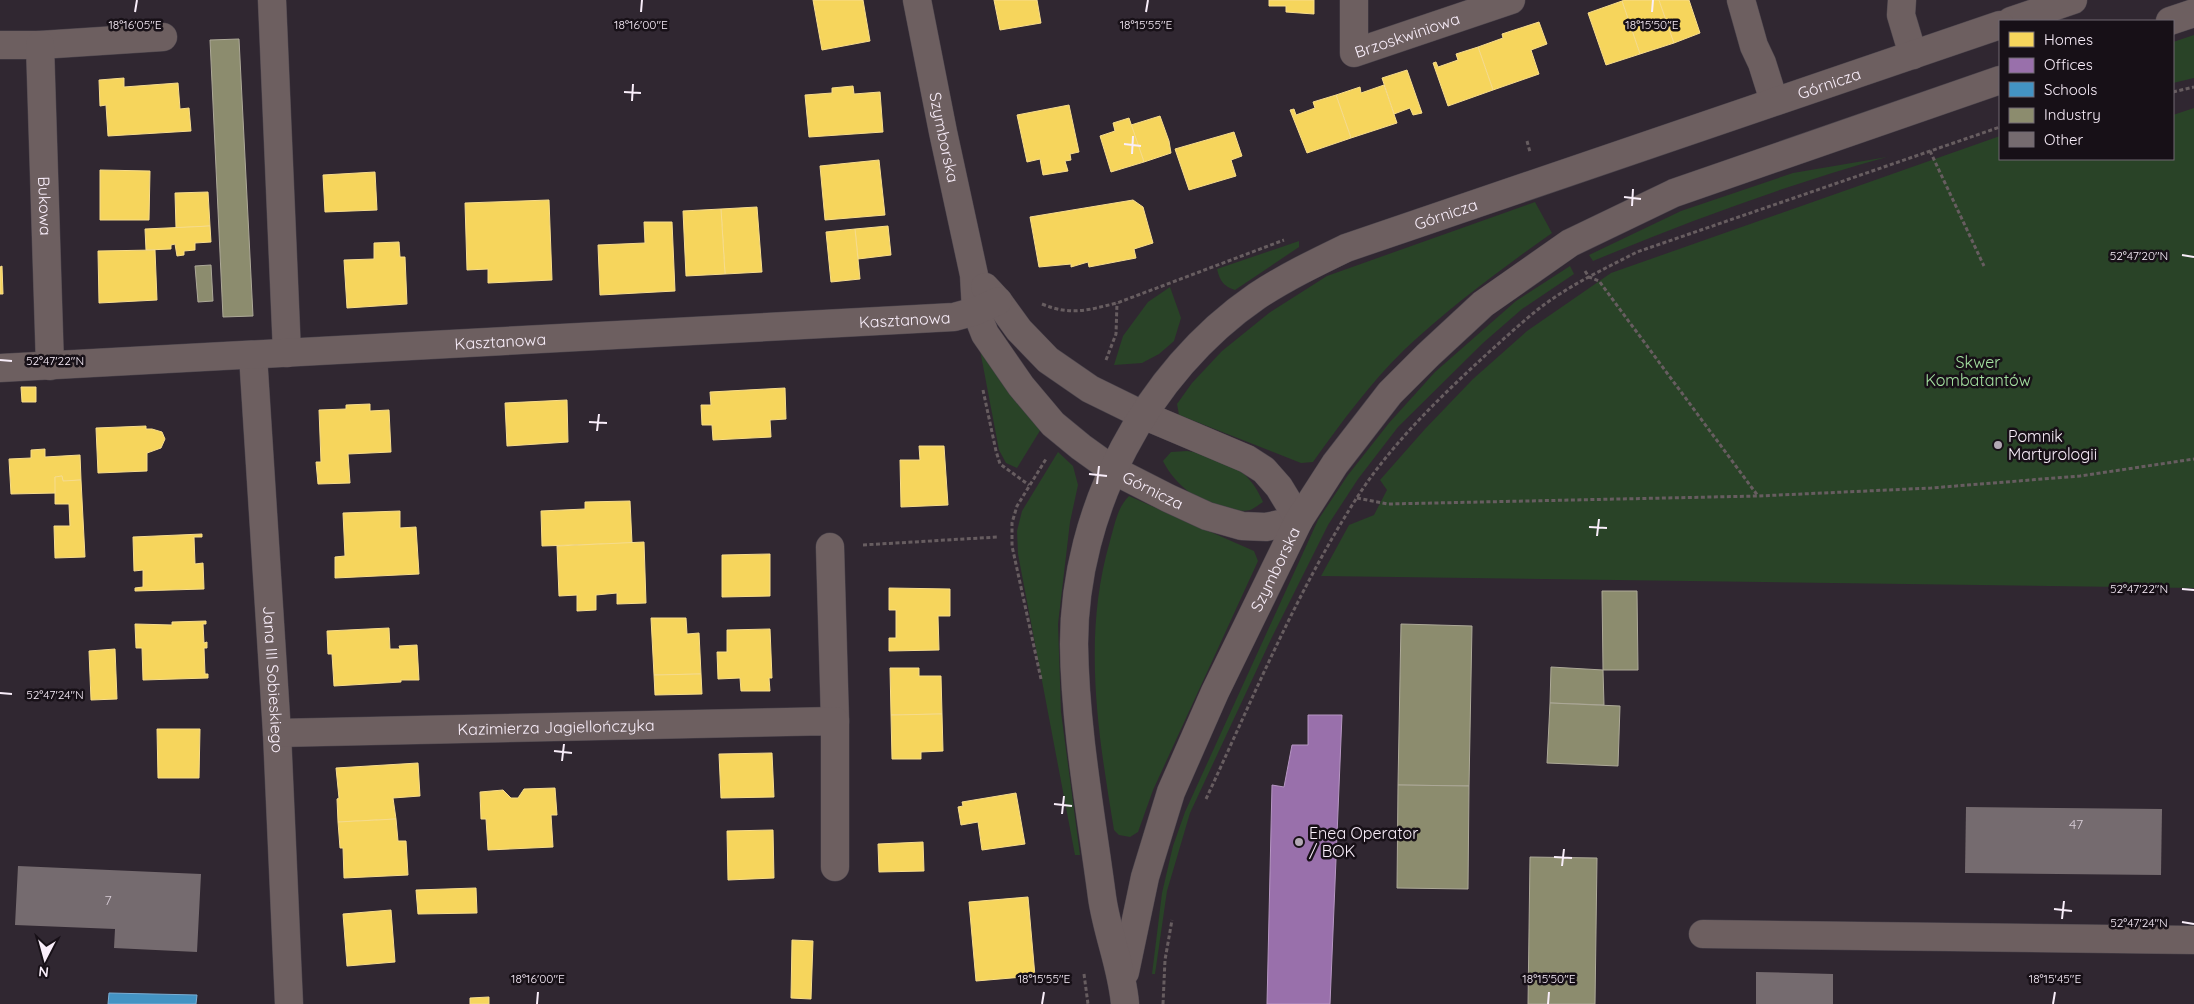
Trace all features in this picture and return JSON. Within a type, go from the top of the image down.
[{"type":"street","points":[[272,0],[287,353]]},
{"type":"street","name":"Szymborska","points":[[917,0],[946,151],[974,275],[987,306],[985,334],[1037,406],[1063,433],[1113,470],[1085,553],[1078,596],[1074,643],[1077,707],[1102,901],[1124,992]]},
{"type":"street","name":"Brzoskwiniowa","points":[[1354,0],[1354,53],[1511,0]]},
{"type":"street","points":[[1741,0],[1754,46],[1762,63],[1774,101]]},
{"type":"street","points":[[1902,0],[1901,15],[1913,55]]},
{"type":"street","points":[[2014,20],[2073,0]]},
{"type":"street","points":[[2173,20],[2194,13]]},
{"type":"street","name":"Górnicza","points":[[1299,520],[1266,527],[1242,526],[1207,516],[1113,470],[1143,415],[1175,371],[1216,329],[1256,297],[1296,272],[1346,248],[1999,25]]},
{"type":"street","points":[[0,46],[163,37]]},
{"type":"street","name":"Bukowa","points":[[40,45],[50,366]]},
{"type":"street","points":[[1299,520],[1335,464],[1390,393],[1428,354],[1483,304],[1570,243],[1622,216],[1674,193],[1999,80]]},
{"type":"street","name":"Kasztanowa","points":[[0,368],[944,318],[987,306]]},
{"type":"street","name":"Szymborska","points":[[987,306],[1019,330],[1048,360],[1090,389],[1143,415],[1247,459],[1264,470],[1279,487],[1299,520],[1215,692],[1171,792],[1145,877],[1124,992]]},
{"type":"street","name":"Jana III Sobieskiego","points":[[253,355],[277,733],[289,1004]]},
{"type":"street","points":[[830,547],[835,721],[835,867]]},
{"type":"street","name":"Kazimierza Jagiellończyka","points":[[277,733],[835,721]]},
{"type":"street","points":[[1702,934],[2194,940]]},
{"type":"path","points":[[2174,92],[2194,87]]},
{"type":"path","points":[[1203,807],[1281,638],[1320,560],[1357,498],[1400,442],[1457,382],[1545,304],[1588,276],[1637,252],[1999,127]]},
{"type":"path","points":[[1527,141],[1539,181]]},
{"type":"path","points":[[1930,151],[1984,266]]},
{"type":"path","points":[[1570,243],[1588,276],[1599,281],[1758,496]]},
{"type":"path","points":[[982,385],[1000,464],[1029,486]]},
{"type":"path","points":[[1357,498],[1388,504],[1758,496],[1931,488],[2080,476],[2194,459]]},
{"type":"path","points":[[830,547],[997,537]]},
{"type":"path","points":[[1163,1004],[1165,960],[1173,913]]},
{"type":"green space","points":[[2194,35],[2194,78],[2174,83],[2174,42]]},
{"type":"green space","name":"Skwer Kombatantów","points":[[2194,108],[2194,588],[1321,576],[1349,525],[1374,515],[1387,490],[1380,480],[1425,429],[1473,379],[1527,331],[1611,273],[1999,136],[1999,160],[2174,160],[2174,115]]},
{"type":"green space","points":[[1887,157],[1812,179],[1738,204],[1593,261],[1589,255],[1681,211],[1793,173]]},
{"type":"green space","points":[[1535,202],[1552,233],[1477,288],[1405,349],[1368,389],[1313,462],[1301,463],[1179,415],[1177,404],[1192,383],[1222,351],[1269,313],[1327,276]]},
{"type":"green space","points":[[1299,241],[1299,247],[1235,290],[1225,285],[1219,277],[1217,269]]},
{"type":"green space","points":[[1570,266],[1574,274],[1522,309],[1483,343],[1398,427],[1358,479],[1328,525],[1272,637],[1190,813],[1167,891],[1155,974],[1152,974],[1162,893],[1173,846],[1185,812],[1318,520],[1348,475],[1389,423],[1435,372],[1516,301]]},
{"type":"green space","points":[[1170,287],[1181,318],[1174,341],[1159,354],[1142,363],[1114,365],[1123,336],[1148,302]]},
{"type":"green space","points":[[980,350],[1041,429],[1017,468],[1006,463],[999,450]]},
{"type":"green space","points":[[1187,451],[1223,460],[1242,472],[1257,490],[1263,502],[1253,509],[1237,511],[1211,505],[1187,491],[1169,472],[1163,461],[1171,452]]},
{"type":"green space","points":[[1058,452],[1073,466],[1078,485],[1070,522],[1058,624],[1061,712],[1080,855],[1075,855],[1018,554],[1017,531],[1022,511]]},
{"type":"green space","points":[[1129,496],[1254,551],[1258,561],[1153,790],[1138,832],[1130,837],[1119,835],[1114,830],[1098,721],[1095,649],[1101,577],[1117,517]]},
{"type":"building: Homes","points":[[813,0],[863,0],[870,41],[822,50]]},
{"type":"building: Homes","points":[[994,0],[1037,0],[1041,23],[1000,30]]},
{"type":"building: Homes","points":[[1269,0],[1314,0],[1314,14],[1286,12],[1286,6],[1269,6]]},
{"type":"building: Homes","points":[[1659,0],[1674,43],[1640,54],[1622,1]]},
{"type":"building: Homes","points":[[1659,0],[1689,0],[1700,33],[1674,43]]},
{"type":"building: Homes","points":[[1622,1],[1640,54],[1606,65],[1588,13]]},
{"type":"building: Homes","points":[[1539,22],[1547,44],[1531,50],[1539,74],[1493,90],[1478,47],[1503,38],[1502,34]]},
{"type":"building: Homes","points":[[1478,47],[1493,90],[1448,106],[1433,63],[1436,62],[1438,67],[1458,60],[1456,54]]},
{"type":"building: Homes","points":[[1407,70],[1422,113],[1413,115],[1410,108],[1394,114],[1382,78]]},
{"type":"building: Homes","points":[[124,78],[124,87],[178,83],[180,109],[189,108],[191,131],[108,136],[106,105],[100,106],[99,80]]},
{"type":"building: Homes","points":[[1384,85],[1397,123],[1351,138],[1336,95],[1360,87],[1361,93]]},
{"type":"building: Homes","points":[[853,86],[854,94],[880,92],[883,132],[809,137],[805,95],[832,93],[832,88]]},
{"type":"building: Homes","points":[[1336,95],[1351,138],[1307,153],[1290,110],[1294,109],[1296,115],[1315,108],[1313,102]]},
{"type":"building: Homes","points":[[1069,105],[1079,152],[1070,154],[1071,160],[1065,161],[1068,171],[1043,175],[1040,159],[1027,162],[1017,115]]},
{"type":"building: Homes","points":[[1160,116],[1169,141],[1171,153],[1144,162],[1131,125]]},
{"type":"building: Homes","points":[[1129,118],[1144,162],[1111,172],[1100,136],[1115,131],[1113,123]]},
{"type":"building: Homes","points":[[1234,132],[1242,156],[1231,160],[1236,176],[1189,190],[1175,149]]},
{"type":"building: Homes","points":[[879,160],[885,215],[825,220],[820,166]]},
{"type":"building: Homes","points":[[100,170],[150,171],[149,220],[100,220]]},
{"type":"building: Homes","points":[[375,172],[377,210],[325,212],[323,175]]},
{"type":"building: Homes","points":[[208,192],[210,226],[176,228],[175,193]]},
{"type":"building: Homes","points":[[549,200],[552,280],[488,283],[488,269],[467,270],[465,203]]},
{"type":"building: Homes","points":[[1133,200],[1143,207],[1153,243],[1134,249],[1136,258],[1089,267],[1088,262],[1071,267],[1071,264],[1039,267],[1030,217]]},
{"type":"building: Homes","points":[[757,207],[762,272],[725,274],[721,209]]},
{"type":"building: Homes","points":[[721,209],[725,274],[686,276],[683,211]]},
{"type":"building: Homes","points":[[644,222],[672,222],[675,291],[600,295],[598,245],[645,243]]},
{"type":"building: Homes","points":[[210,226],[211,242],[195,243],[195,250],[184,251],[184,255],[177,256],[175,244],[171,245],[171,249],[146,250],[145,229]]},
{"type":"building: Homes","points":[[888,226],[891,255],[858,259],[855,229]]},
{"type":"building: Homes","points":[[855,229],[860,279],[831,282],[826,232]]},
{"type":"building: Homes","points":[[399,242],[400,257],[405,257],[407,304],[347,308],[344,260],[374,259],[374,243]]},
{"type":"building: Homes","points":[[155,250],[157,300],[99,303],[98,251]]},
{"type":"building: Homes","points":[[2,266],[3,294],[0,294],[0,267]]},
{"type":"building: Homes","points":[[21,387],[36,387],[36,402],[22,402]]},
{"type":"building: Homes","points":[[785,388],[786,419],[770,420],[771,437],[713,440],[712,425],[702,425],[701,405],[711,405],[710,392]]},
{"type":"building: Homes","points":[[567,400],[568,442],[507,446],[505,403]]},
{"type":"building: Homes","points":[[370,404],[370,411],[389,410],[391,452],[348,454],[350,483],[318,484],[316,462],[321,462],[319,410],[346,409],[346,405]]},
{"type":"building: Homes","points":[[146,426],[146,429],[162,432],[165,439],[161,448],[147,453],[147,471],[98,473],[96,428]]},
{"type":"building: Homes","points":[[919,446],[944,446],[948,505],[901,507],[900,460],[920,460]]},
{"type":"building: Homes","points":[[45,449],[45,457],[80,455],[81,480],[63,481],[62,476],[55,477],[56,493],[11,494],[9,459],[31,458],[31,450]]},
{"type":"building: Homes","points":[[62,476],[63,481],[81,480],[85,557],[55,558],[54,526],[70,526],[69,504],[55,504],[55,477]]},
{"type":"building: Homes","points":[[630,501],[632,543],[542,546],[541,511],[585,509],[585,502]]},
{"type":"building: Homes","points":[[400,511],[400,528],[416,527],[419,574],[335,578],[335,557],[345,556],[343,513]]},
{"type":"building: Homes","points":[[202,534],[202,537],[194,537],[195,564],[203,563],[204,589],[135,591],[135,588],[143,587],[143,570],[134,571],[133,537]]},
{"type":"building: Homes","points":[[644,542],[646,603],[617,604],[617,593],[596,595],[596,610],[577,611],[577,595],[559,596],[557,546]]},
{"type":"building: Homes","points":[[770,554],[770,596],[722,597],[722,555]]},
{"type":"building: Homes","points":[[889,588],[950,589],[950,616],[938,616],[939,650],[889,651],[889,638],[896,638],[896,610],[889,610]]},
{"type":"building: Homes","points":[[651,618],[686,618],[687,634],[699,633],[701,674],[654,675]]},
{"type":"building: Homes","points":[[206,621],[206,624],[203,624],[204,643],[207,642],[207,648],[204,648],[205,674],[208,674],[208,678],[143,680],[142,648],[136,648],[135,624],[172,625],[172,622]]},
{"type":"building: Homes","points":[[389,628],[390,649],[400,649],[399,646],[417,645],[419,680],[334,686],[332,654],[328,654],[327,631]]},
{"type":"building: Homes","points":[[770,629],[772,678],[769,678],[770,691],[741,691],[740,678],[718,679],[717,652],[727,652],[727,630]]},
{"type":"building: Homes","points":[[115,649],[117,699],[91,700],[89,651]]},
{"type":"building: Homes","points":[[890,668],[919,668],[919,676],[941,676],[942,714],[891,715]]},
{"type":"building: Homes","points":[[701,674],[702,694],[655,695],[654,675]]},
{"type":"building: Homes","points":[[942,714],[943,751],[921,752],[921,759],[892,759],[891,715]]},
{"type":"building: Homes","points":[[157,729],[200,729],[199,778],[158,778]]},
{"type":"building: Homes","points":[[772,753],[774,797],[721,798],[719,754]]},
{"type":"building: Homes","points":[[418,763],[420,796],[393,798],[396,819],[338,822],[337,799],[339,798],[336,768]]},
{"type":"building: Homes","points":[[555,788],[557,815],[551,815],[553,847],[488,850],[486,819],[481,819],[480,792],[503,790],[511,798],[518,798],[524,789]]},
{"type":"building: Homes","points":[[1016,793],[1025,844],[982,850],[978,822],[961,825],[958,807],[963,806],[962,802]]},
{"type":"building: Homes","points":[[396,819],[398,841],[406,841],[408,875],[344,878],[343,848],[340,848],[338,822]]},
{"type":"building: Homes","points":[[773,830],[774,878],[728,880],[727,831]]},
{"type":"building: Homes","points":[[923,842],[924,871],[879,872],[878,844]]},
{"type":"building: Homes","points":[[476,888],[477,913],[418,914],[416,890]]},
{"type":"building: Homes","points":[[1028,897],[1035,976],[976,981],[969,902]]},
{"type":"building: Homes","points":[[391,910],[395,962],[347,966],[343,914]]},
{"type":"building: Homes","points":[[792,940],[813,941],[811,999],[791,998]]},
{"type":"building: Homes","points":[[489,997],[489,1004],[470,1004],[470,998]]},
{"type":"building: Offices","points":[[1308,715],[1342,715],[1330,1004],[1267,1004],[1272,785],[1284,787],[1292,745],[1308,745]]},
{"type":"building: Schools","points":[[109,993],[197,995],[196,1004],[108,1004]]},
{"type":"building: Industry","points":[[239,39],[253,316],[223,317],[210,40]]},
{"type":"building: Industry","points":[[211,265],[213,301],[198,302],[195,266]]},
{"type":"building: Industry","points":[[1602,591],[1637,591],[1638,670],[1603,670]]},
{"type":"building: Industry","points":[[1401,624],[1472,626],[1469,786],[1398,785]]},
{"type":"building: Industry","points":[[1551,667],[1603,670],[1604,705],[1550,703]]},
{"type":"building: Industry","points":[[1550,703],[1620,706],[1618,766],[1547,763]]},
{"type":"building: Industry","points":[[1398,785],[1469,786],[1468,889],[1397,888]]},
{"type":"building: Industry","points":[[1530,857],[1597,858],[1595,1004],[1528,1004]]},
{"type":"building: Other","points":[[1966,807],[2162,809],[2161,875],[1965,873]]},
{"type":"building: Other","points":[[18,866],[201,874],[197,952],[114,948],[115,929],[15,925]]},
{"type":"building: Other","points":[[1756,972],[1833,974],[1833,1004],[1756,1004]]},
{"type":"place","name":"Pomnik Martyrologii","points":[[1998,445]]},
{"type":"place","name":"Enea Operator / BOK","points":[[1299,842]]}]
